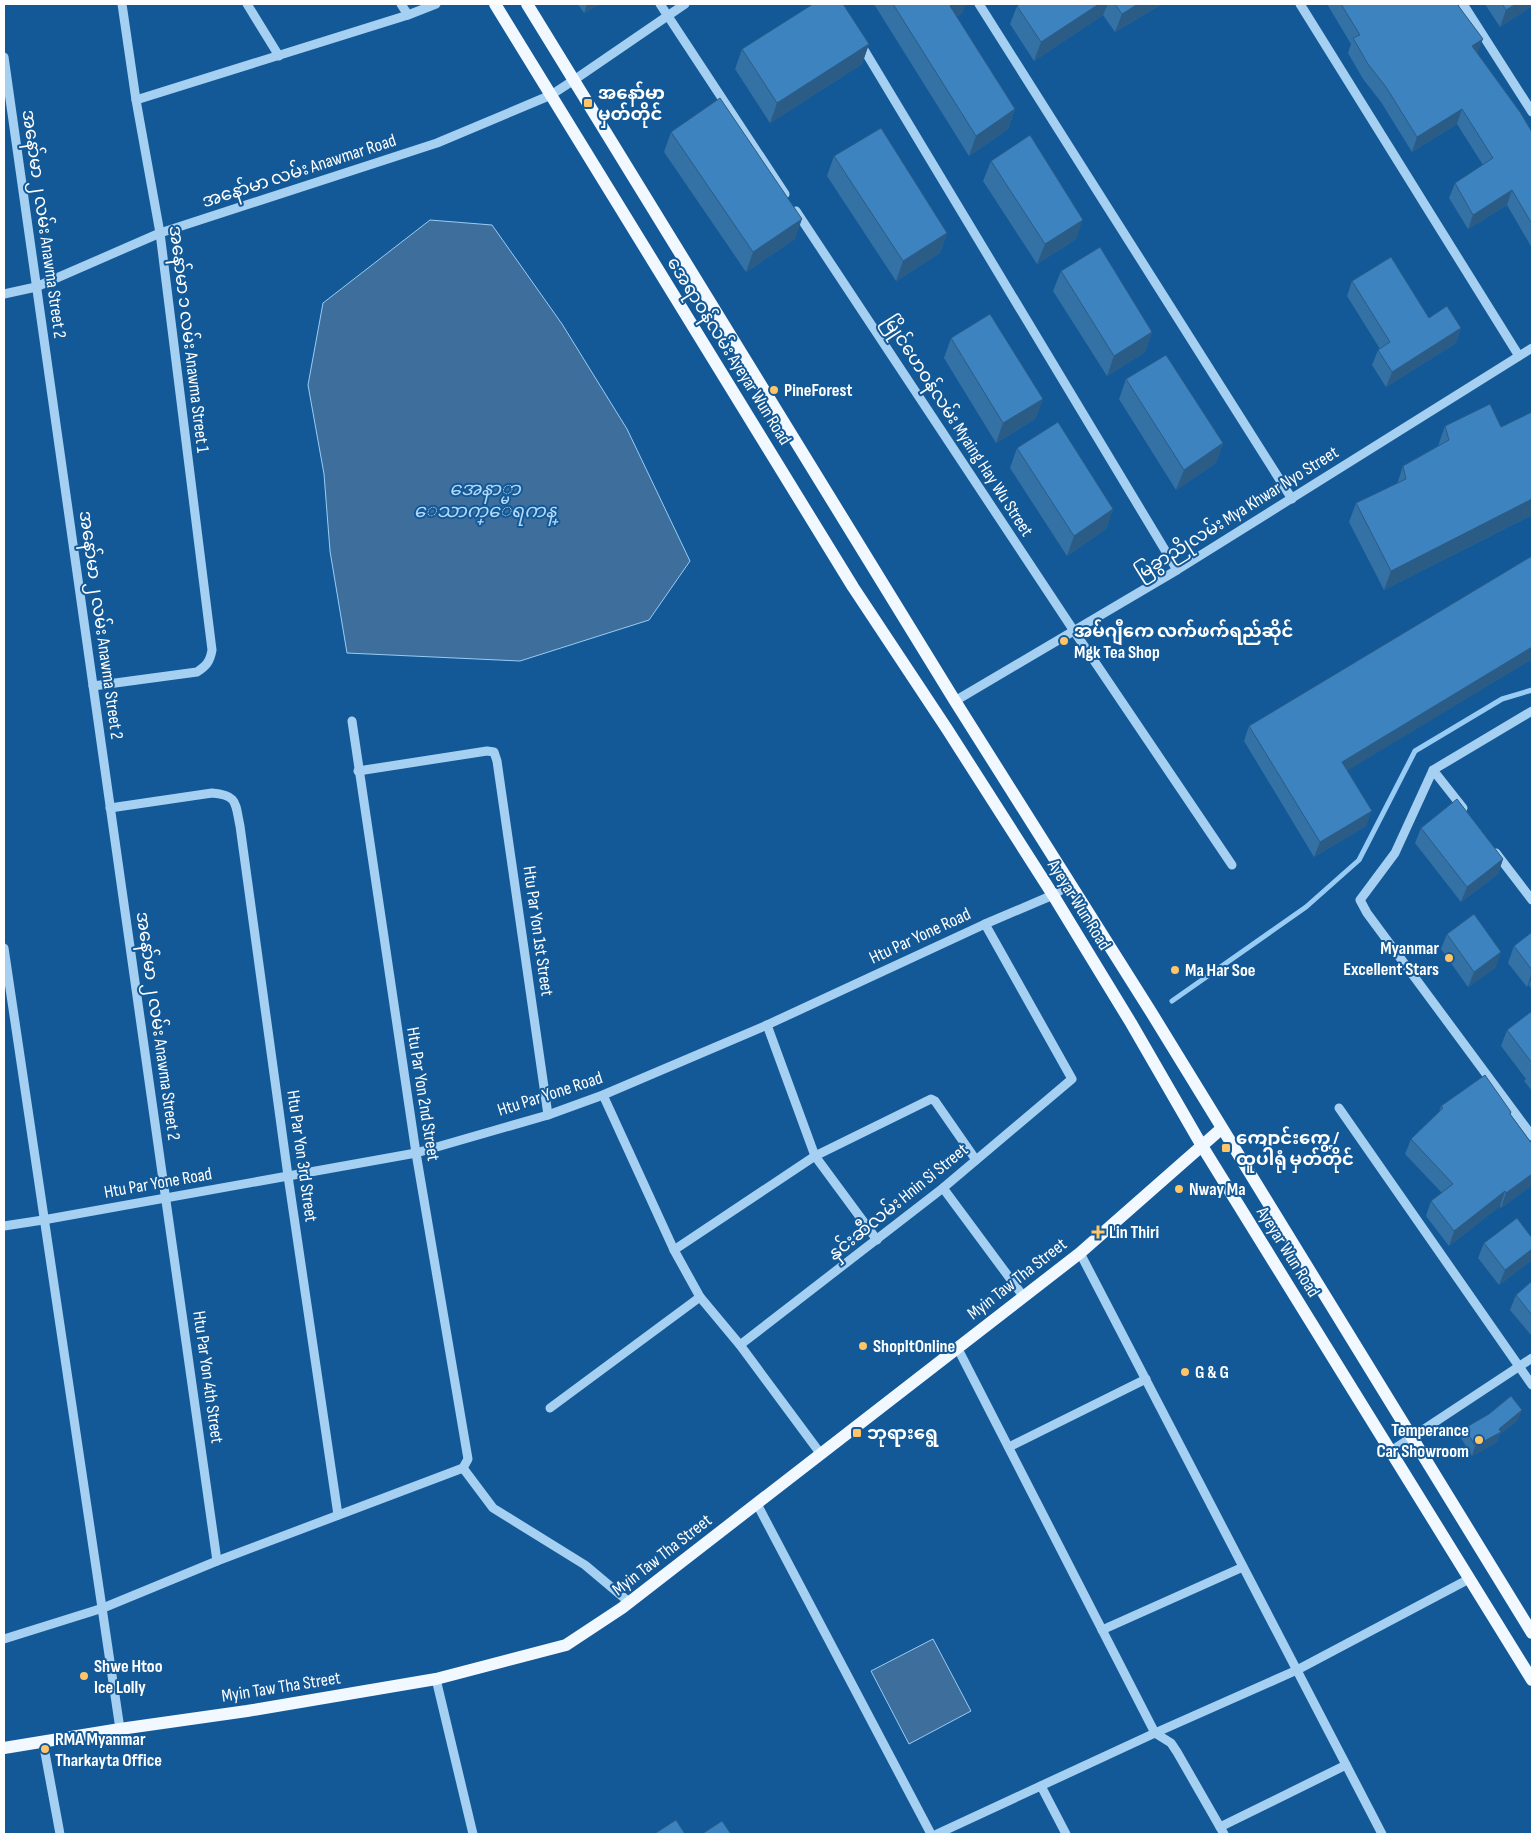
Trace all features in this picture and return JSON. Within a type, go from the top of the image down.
[{"type":"main road","name":"အေရာဝန်လမ်း Ayeyar Wun Road","points":[[495,4],[854,587],[937,714]]},
{"type":"main road","name":"အေရာဝန်လမ်း Ayeyar Wun Road","points":[[527,4],[955,701]]},
{"type":"main road","name":"Ayeyar Wun Road","points":[[955,701],[1071,884],[1532,1633]]},
{"type":"main road","name":"Ayeyar Wun Road","points":[[937,714],[1053,895],[1131,1023],[1202,1146],[1532,1680]]},
{"type":"main road","name":"Myin Taw Tha Street","points":[[4,1748],[120,1728],[247,1711],[436,1679],[566,1645],[629,1602],[1080,1253],[1221,1129]]},
{"type":"street","name":"အနော်မာ ၁ လမ်း Anawma Street 1","points":[[93,686],[197,672],[208,665],[212,650],[160,233],[136,100],[122,4]]},
{"type":"street","points":[[247,4],[279,56]]},
{"type":"street","points":[[401,4],[408,15]]},
{"type":"street","points":[[136,100],[408,15],[436,4]]},
{"type":"street","points":[[660,4],[788,199]]},
{"type":"street","name":"အနော်မာ လမ်း Anawmar Road","points":[[4,294],[36,287],[160,233],[437,143],[551,95],[685,4]]},
{"type":"street","points":[[979,4],[1292,498]]},
{"type":"street","points":[[1300,4],[1519,356]]},
{"type":"street","points":[[1463,4],[1532,112]]},
{"type":"street","points":[[857,38],[1177,570]]},
{"type":"street","name":"အနော်မာ ၂ လမ်း Anawma Street 2","points":[[4,57],[166,1198]]},
{"type":"street","name":"မြိုင်ဟေဝန်လမ်း Myaing Hay Wu Street","points":[[794,207],[1074,631],[1232,865]]},
{"type":"street","name":"မြခွာညိုလမ်း Mya Khwar Nyo Street","points":[[955,701],[1177,570],[1532,348]]},
{"type":"street","points":[[1532,711],[1433,770],[1395,853],[1360,900],[1366,913],[1532,1136]]},
{"type":"street","name":"Htu Par Yon 2nd Street","points":[[352,721],[416,1153],[468,1459],[463,1468]]},
{"type":"street","name":"Htu Par Yon 1st Street","points":[[358,771],[487,751],[494,752],[498,761],[548,1115]]},
{"type":"street","points":[[1433,770],[1468,816]]},
{"type":"street","name":"Htu Par Yon 3rd Street","points":[[110,808],[212,793],[226,794],[235,802],[240,826],[288,1176],[338,1515]]},
{"type":"street","points":[[1492,846],[1532,900]]},
{"type":"street","name":"Htu Par Yone Road","points":[[4,1226],[416,1153],[548,1115],[603,1095],[768,1025],[985,924],[1053,895],[1071,884]]},
{"type":"street","name":"နှင်းဆီလမ်း Hnin Si Street","points":[[740,1346],[943,1188],[1072,1079],[985,924]]},
{"type":"street","points":[[4,948],[120,1728]]},
{"type":"street","points":[[768,1025],[815,1156],[877,1240]]},
{"type":"street","points":[[603,1095],[674,1250],[700,1297],[740,1346],[820,1453]]},
{"type":"street","points":[[674,1250],[815,1156],[931,1099],[935,1101],[976,1160]]},
{"type":"street","points":[[1339,1108],[1532,1385]]},
{"type":"street","points":[[943,1188],[1023,1296]]},
{"type":"street","name":"Htu Par Yon 4th Street","points":[[166,1198],[218,1561]]},
{"type":"street","points":[[1080,1253],[1382,1834]]},
{"type":"street","points":[[550,1408],[700,1297]]},
{"type":"street","points":[[957,1347],[1155,1733],[1171,1744],[1178,1752],[1222,1830],[1346,1765]]},
{"type":"street","points":[[1391,1451],[1532,1358]]},
{"type":"street","points":[[1009,1447],[1146,1379]]},
{"type":"street","points":[[4,1639],[103,1608],[218,1561],[463,1468],[493,1508],[585,1565],[629,1602]]},
{"type":"street","points":[[757,1504],[931,1834]]},
{"type":"street","points":[[1102,1630],[1243,1567]]},
{"type":"street","points":[[936,1834],[1297,1670],[1470,1579]]},
{"type":"street","points":[[436,1679],[473,1834]]},
{"type":"street","points":[[43,1742],[60,1834]]},
{"type":"street","points":[[1041,1786],[1066,1834]]},
{"type":"water","name":"အေနာ္မာ ေသာက္ေရကန္","points":[[430,220],[492,225],[562,324],[627,429],[690,561],[649,620],[520,661],[347,653],[330,551],[324,474],[308,385],[323,303]]},
{"type":"water","points":[[933,1639],[971,1711],[909,1744],[871,1671]]},
{"type":"building","points":[[813,4],[843,4],[869,44],[777,103],[742,49]]},
{"type":"building","points":[[893,4],[953,4],[950,6],[1015,109],[976,136]]},
{"type":"building","points":[[1020,4],[1099,4],[1041,42],[1017,6]]},
{"type":"building","points":[[1115,4],[1138,4],[1122,14]]},
{"type":"building","points":[[1341,4],[1457,4],[1483,39],[1472,46],[1520,112],[1532,132],[1532,224],[1512,190],[1473,215],[1455,183],[1493,158],[1462,109],[1417,137],[1386,87],[1368,64],[1353,38],[1360,35]]},
{"type":"building","points":[[1502,4],[1516,4],[1506,10]]},
{"type":"building","points":[[720,98],[802,219],[753,252],[671,132]]},
{"type":"building","points":[[881,128],[947,233],[903,261],[834,156]]},
{"type":"building","points":[[1030,135],[1083,220],[1045,244],[991,161]]},
{"type":"building","points":[[1100,247],[1152,332],[1114,356],[1061,271]]},
{"type":"building","points":[[1391,257],[1429,318],[1447,306],[1461,328],[1392,372],[1378,350],[1390,342],[1352,281]]},
{"type":"building","points":[[990,314],[1043,399],[1003,423],[951,338]]},
{"type":"building","points":[[1166,355],[1223,443],[1184,470],[1126,379]]},
{"type":"building","points":[[1490,404],[1501,427],[1532,412],[1532,499],[1391,571],[1356,503],[1406,479],[1403,466],[1449,440],[1445,426]]},
{"type":"building","points":[[1058,422],[1113,509],[1074,536],[1017,448]]},
{"type":"building","points":[[1532,556],[1532,647],[1342,762],[1372,811],[1320,842],[1249,726]]},
{"type":"building","points":[[1457,799],[1503,859],[1467,887],[1421,828]]},
{"type":"building","points":[[1474,914],[1501,952],[1474,972],[1447,934]]},
{"type":"building","points":[[1532,932],[1532,970],[1514,946]]},
{"type":"building","points":[[1532,1011],[1532,1063],[1507,1030]]},
{"type":"building","points":[[1485,1075],[1532,1144],[1532,1174],[1506,1193],[1505,1191],[1454,1231],[1431,1201],[1453,1184],[1411,1139],[1443,1108],[1441,1106]]},
{"type":"building","points":[[1517,1218],[1532,1238],[1532,1249],[1505,1270],[1484,1243]]},
{"type":"building","points":[[1532,1281],[1532,1315],[1516,1295]]},
{"type":"building","points":[[1511,1396],[1522,1410],[1499,1429],[1501,1432],[1475,1446],[1465,1428],[1489,1414]]},
{"type":"building","points":[[676,1820],[685,1834],[654,1834]]},
{"type":"building","points":[[722,1821],[731,1834],[702,1834]]},
{"type":"waterway","points":[[1172,1001],[1306,907],[1359,860],[1415,751],[1502,699],[1532,690]]},
{"type":"place","name":"အနော်မာ မှတ်တိုင်","points":[[588,103]]},
{"type":"place","name":"PineForest","points":[[774,390]]},
{"type":"place","name":"အမ်ဂျီကေ လက်ဖက်ရည်ဆိုင် Mgk Tea Shop","points":[[1064,641]]},
{"type":"place","name":"Myanmar Excellent Stars","points":[[1449,958]]},
{"type":"place","name":"Ma Har Soe","points":[[1175,970]]},
{"type":"place","name":"ကျောင်းကွေ့ / ထူပါရုံ မှတ်တိုင်","points":[[1226,1148]]},
{"type":"place","name":"Nway Ma","points":[[1179,1189]]},
{"type":"place","name":"Lin Thiri","points":[[1098,1232]]},
{"type":"place","name":"ShopItOnline","points":[[863,1346]]},
{"type":"place","name":"G & G","points":[[1185,1372]]},
{"type":"place","name":"ဘုရားရွေ","points":[[857,1433]]},
{"type":"place","name":"Temperance Car Showroom","points":[[1479,1440]]},
{"type":"place","name":"Shwe Htoo Ice Lolly","points":[[84,1676]]},
{"type":"place","name":"RMA Myanmar Tharkayta Office","points":[[45,1749]]}]
